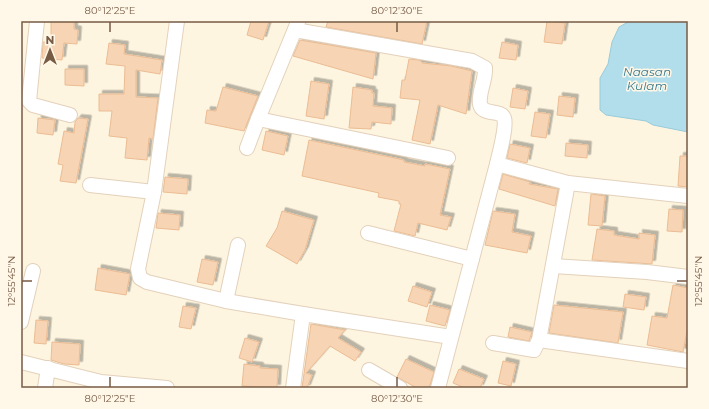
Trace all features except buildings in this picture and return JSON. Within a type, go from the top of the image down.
[{"type":"street","points":[[37,21],[29,101],[33,105],[70,115]]},
{"type":"street","points":[[177,21],[154,192],[138,269],[140,278],[147,282],[226,301],[451,337]]},
{"type":"street","points":[[247,148],[297,26],[472,61],[485,68],[480,106],[482,109],[504,116],[505,121],[497,164],[438,388]]},
{"type":"street","points":[[258,118],[448,158]]},
{"type":"street","points":[[497,164],[568,184],[688,196]]},
{"type":"street","points":[[493,343],[534,350],[539,340],[568,184]]},
{"type":"street","points":[[90,185],[154,192]]},
{"type":"street","points":[[368,233],[472,259]]},
{"type":"street","points":[[226,301],[238,246]]},
{"type":"street","points":[[553,266],[647,272],[688,277]]},
{"type":"street","points":[[21,322],[33,271]]},
{"type":"street","points":[[293,388],[302,314]]},
{"type":"street","points":[[539,340],[688,361]]},
{"type":"street","points":[[21,362],[111,385],[168,388]]},
{"type":"street","points":[[45,388],[48,368]]},
{"type":"street","points":[[369,370],[400,388]]},
{"type":"water","name":"Naasan Kulam","points":[[630,21],[688,21],[688,132],[653,125],[646,121],[606,115],[600,110],[600,78],[608,64],[612,42],[619,27]]}]
